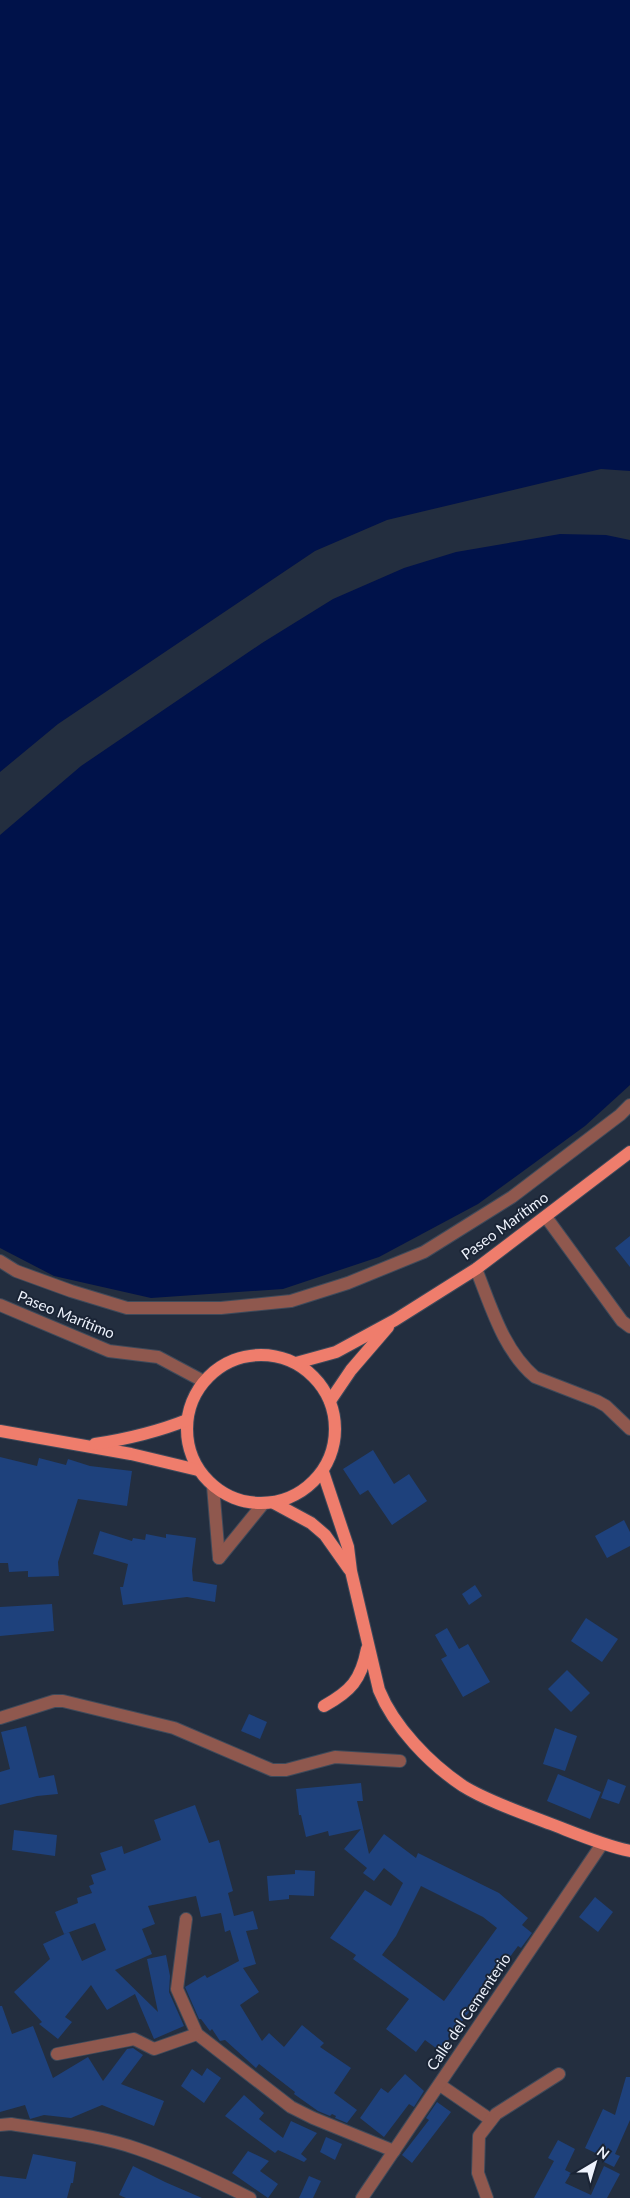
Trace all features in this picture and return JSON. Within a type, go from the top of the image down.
[{"type":"main road","name":"Paseo Marítimo","points":[[296,1363],[336,1352],[395,1320],[476,1269],[630,1152]]},
{"type":"main road","name":"Paseo Marítimo","points":[[330,1401],[351,1370],[395,1320]]},
{"type":"main road","points":[[268,1504],[302,1493],[314,1484],[332,1455],[336,1437],[335,1419],[330,1401],[322,1386],[310,1373],[296,1363],[274,1356],[251,1355],[229,1362],[215,1370],[204,1381],[192,1399],[187,1420],[187,1437],[191,1454],[198,1470],[213,1486],[228,1496],[245,1502],[268,1504],[311,1523],[325,1535],[351,1571]]},
{"type":"main road","points":[[85,1446],[127,1439],[187,1420]]},
{"type":"main road","points":[[0,1431],[85,1446],[198,1470]]},
{"type":"main road","points":[[323,1472],[348,1547],[351,1571],[379,1690],[386,1708],[397,1724],[427,1756],[464,1786],[519,1812],[602,1844],[630,1851]]},
{"type":"main road","points":[[324,1706],[342,1696],[359,1677],[364,1666],[368,1647]]},
{"type":"street","points":[[0,1261],[16,1271],[71,1291],[127,1308],[220,1308],[291,1302],[348,1283],[424,1252],[512,1198],[620,1115],[630,1105]]},
{"type":"street","points":[[546,1217],[622,1321],[630,1327]]},
{"type":"street","points":[[476,1269],[504,1337],[526,1370],[535,1377],[606,1406],[630,1429]]},
{"type":"street","name":"Paseo Marítimo","points":[[0,1305],[109,1351],[158,1357],[204,1381]]},
{"type":"street","points":[[213,1486],[219,1558],[268,1504]]},
{"type":"street","points":[[0,1718],[54,1701],[63,1701],[174,1728],[272,1770],[286,1770],[335,1757],[400,1761]]},
{"type":"street","name":"Calle del Cementerio","points":[[362,2198],[602,1844]]},
{"type":"street","points":[[186,1919],[176,1989],[197,2034],[291,2106],[313,2118],[394,2151]]},
{"type":"street","points":[[57,2054],[134,2039],[154,2049],[197,2034]]},
{"type":"street","points":[[487,2198],[478,2172],[479,2136],[496,2114],[559,2074]]},
{"type":"street","points":[[440,2085],[491,2120]]},
{"type":"street","points":[[0,2125],[11,2124],[110,2141],[138,2149],[214,2180],[250,2198]]},
{"type":"shaded area","points":[[0,0],[630,0],[630,1085],[585,1126],[478,1204],[379,1257],[283,1289],[151,1298],[54,1276],[0,1248]]},
{"type":"pier","points":[[601,469],[630,471],[630,540],[606,535],[560,534],[456,552],[404,568],[333,599],[262,643],[81,766],[0,835],[0,772],[58,724],[315,551],[387,520]]},
{"type":"building","points":[[630,1236],[630,1267],[615,1248]]},
{"type":"building","points":[[373,1450],[394,1484],[409,1474],[427,1501],[392,1525],[368,1490],[360,1495],[343,1469]]},
{"type":"building","points":[[0,1457],[37,1466],[39,1458],[66,1465],[68,1459],[90,1466],[132,1471],[127,1506],[78,1499],[58,1562],[59,1576],[28,1577],[28,1571],[9,1572],[8,1563],[0,1563]]},
{"type":"building","points":[[624,1520],[630,1532],[630,1546],[607,1558],[595,1536]]},
{"type":"building","points":[[100,1531],[132,1541],[133,1538],[145,1540],[146,1534],[166,1538],[166,1534],[196,1538],[192,1570],[193,1581],[217,1585],[215,1602],[187,1597],[123,1605],[120,1587],[123,1587],[128,1564],[93,1554]]},
{"type":"building","points":[[475,1585],[482,1596],[469,1605],[462,1594]]},
{"type":"building","points":[[52,1604],[54,1631],[0,1636],[0,1607]]},
{"type":"building","points":[[586,1618],[618,1639],[602,1662],[571,1641]]},
{"type":"building","points":[[447,1628],[459,1649],[468,1644],[490,1682],[463,1697],[441,1659],[447,1656],[435,1635]]},
{"type":"building","points":[[567,1670],[590,1693],[571,1712],[548,1689]]},
{"type":"building","points":[[249,1714],[267,1722],[260,1739],[241,1731]]},
{"type":"building","points":[[26,1726],[39,1778],[54,1775],[58,1794],[37,1796],[0,1805],[0,1772],[10,1769],[1,1732]]},
{"type":"building","points":[[555,1728],[577,1736],[565,1771],[543,1764]]},
{"type":"building","points":[[558,1774],[601,1792],[590,1819],[547,1801]]},
{"type":"building","points":[[608,1779],[626,1786],[619,1804],[601,1798]]},
{"type":"building","points":[[361,1783],[363,1801],[357,1801],[369,1854],[384,1834],[416,1858],[418,1853],[499,1893],[528,1918],[522,1925],[532,1933],[521,1948],[518,1946],[440,2051],[425,2040],[416,2052],[386,2029],[409,1999],[353,1959],[356,1955],[330,1938],[365,1890],[391,1906],[403,1883],[384,1868],[374,1881],[363,1873],[367,1868],[344,1849],[361,1829],[329,1836],[328,1831],[306,1837],[301,1815],[299,1815],[296,1789]],"holes":[[[421,1886],[483,1917],[497,1928],[444,2001],[382,1955],[396,1936]]]},
{"type":"building","points":[[195,1805],[209,1843],[219,1840],[233,1891],[228,1893],[234,1916],[253,1911],[258,1929],[246,1931],[256,1964],[243,1968],[259,1992],[240,2005],[262,2041],[269,2033],[284,2047],[302,2025],[324,2043],[320,2047],[351,2068],[334,2093],[357,2110],[347,2123],[335,2118],[336,2116],[332,2114],[330,2116],[318,2111],[294,2094],[295,2092],[259,2064],[256,2068],[225,2040],[220,2041],[212,2029],[210,2031],[199,2019],[185,1987],[205,1975],[207,1978],[239,1961],[230,1930],[225,1932],[221,1913],[201,1917],[196,1896],[148,1906],[155,1924],[142,1929],[152,1954],[115,1970],[158,2012],[147,1959],[166,1955],[170,1976],[169,1992],[184,2026],[154,2039],[135,1994],[107,2010],[91,1985],[65,2017],[72,2022],[58,2039],[39,2024],[42,2022],[14,1992],[50,1959],[43,1944],[67,1933],[64,1934],[55,1912],[78,1903],[77,1898],[92,1893],[89,1886],[94,1884],[91,1875],[106,1870],[100,1853],[122,1846],[124,1854],[161,1840],[154,1820]],"holes":[[[95,1923],[106,1950],[82,1961],[69,1932]]]},
{"type":"building","points":[[14,1830],[57,1835],[55,1856],[12,1850]]},
{"type":"building","points":[[295,1870],[315,1871],[314,1896],[289,1895],[289,1899],[269,1901],[267,1876],[295,1874]]},
{"type":"building","points":[[595,1897],[613,1912],[598,1932],[579,1917]]},
{"type":"building","points":[[0,2006],[2,2006],[12,2034],[33,2026],[53,2078],[88,2057],[103,2081],[127,2049],[133,2048],[143,2055],[121,2084],[164,2101],[154,2126],[102,2105],[71,2118],[44,2115],[30,2119],[25,2105],[0,2112]]},
{"type":"building","points":[[207,2068],[221,2078],[204,2103],[181,2086],[192,2069],[202,2076]]},
{"type":"building","points":[[405,2074],[424,2091],[414,2107],[409,2104],[384,2137],[360,2118],[381,2088],[388,2093]]},
{"type":"building","points":[[626,2077],[630,2077],[630,2120],[615,2154],[620,2156],[614,2167],[602,2161],[604,2157],[585,2148],[603,2109],[615,2115]]},
{"type":"building","points":[[244,2095],[264,2113],[259,2119],[283,2138],[291,2121],[317,2133],[301,2154],[307,2159],[304,2162],[278,2150],[275,2153],[225,2116]]},
{"type":"building","points":[[437,2102],[451,2112],[412,2163],[402,2155],[429,2120],[426,2118]]},
{"type":"building","points":[[326,2137],[342,2144],[335,2160],[320,2152]]},
{"type":"building","points":[[558,2140],[575,2149],[565,2170],[571,2173],[565,2183],[591,2195],[604,2166],[620,2174],[607,2198],[534,2198],[554,2161],[548,2158]]},
{"type":"building","points":[[248,2151],[269,2161],[260,2171],[278,2184],[268,2198],[232,2173]]},
{"type":"building","points":[[33,2154],[76,2162],[73,2183],[71,2183],[67,2198],[0,2198],[0,2176],[26,2179]]},
{"type":"building","points":[[133,2166],[202,2198],[126,2198],[119,2195]]},
{"type":"building","points":[[309,2176],[321,2181],[313,2198],[299,2198]]}]
